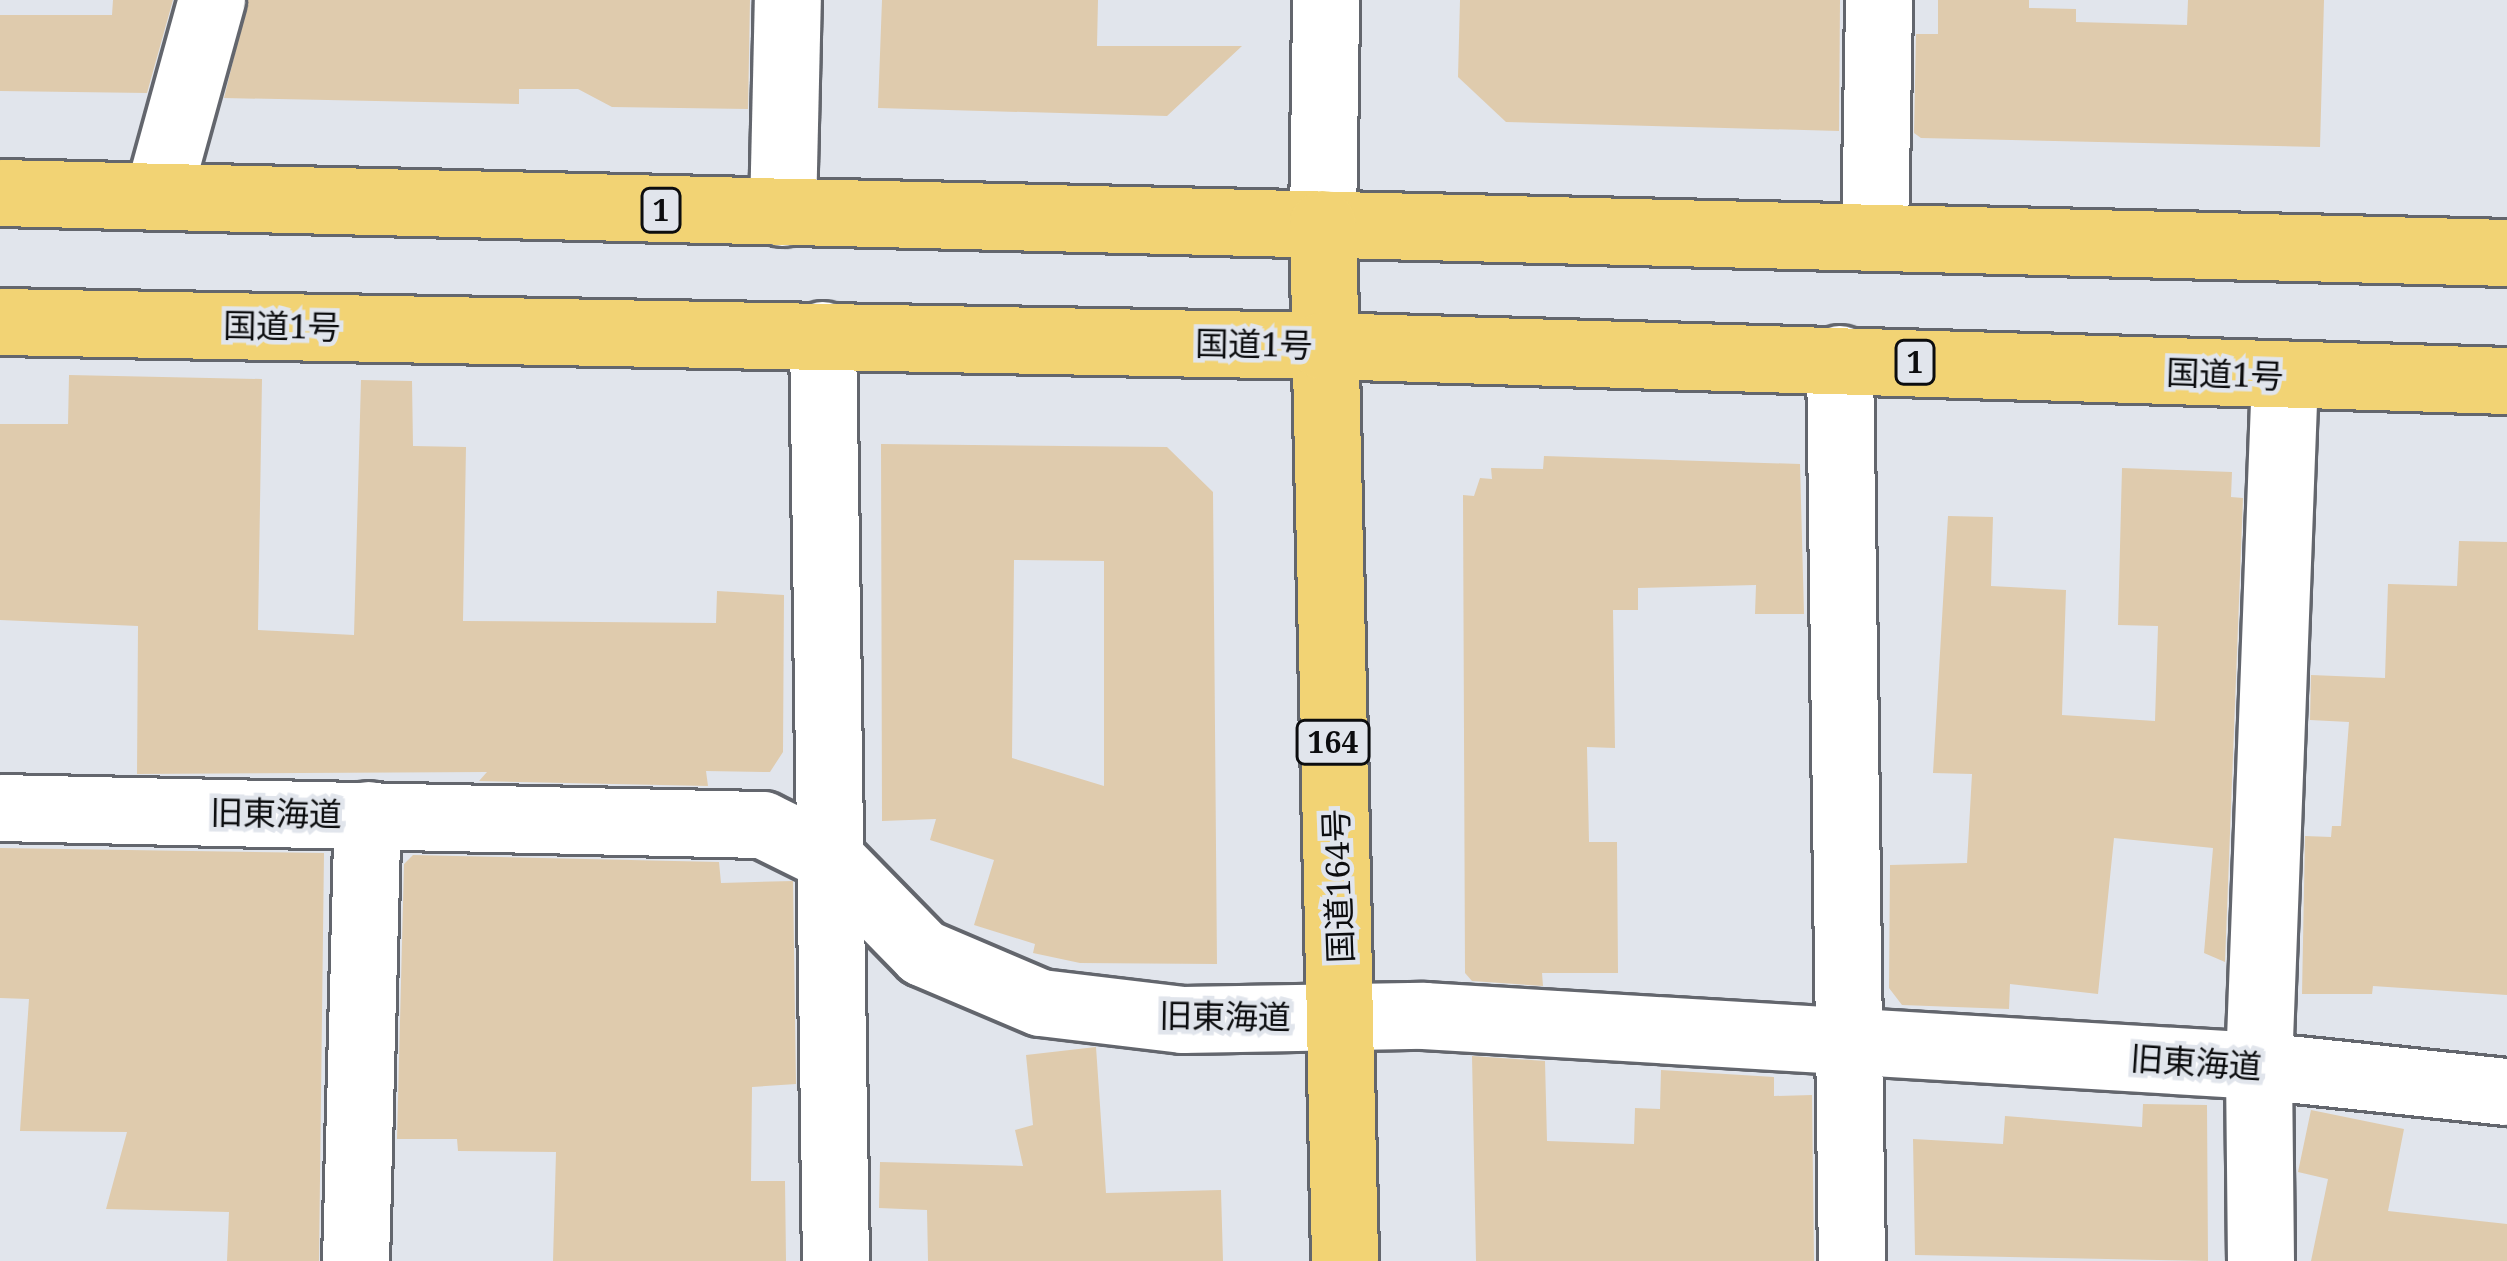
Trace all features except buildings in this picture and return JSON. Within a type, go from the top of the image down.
[{"type":"highway","name":"1","points":[[0,194],[1875,234],[2507,253]]},
{"type":"highway","name":"国道164号","points":[[1322,224],[1345,1261]]},
{"type":"highway","name":"国道1号","points":[[0,322],[1322,346],[2507,381]]},
{"type":"street","points":[[158,196],[212,0]]},
{"type":"street","points":[[783,213],[788,0]]},
{"type":"street","points":[[1322,224],[1326,0]]},
{"type":"street","points":[[1875,234],[1879,0]]},
{"type":"street","points":[[824,335],[836,1261]]},
{"type":"street","points":[[1840,359],[1852,1261]]},
{"type":"street","points":[[2260,1261],[2259,1066],[2285,376]]},
{"type":"street","name":"旧東海道","points":[[0,808],[763,824],[830,858],[923,953],[1041,1004],[1183,1020],[1341,1017],[1848,1041],[2259,1066],[2507,1092]]},
{"type":"street","points":[[356,1261],[368,815]]}]
